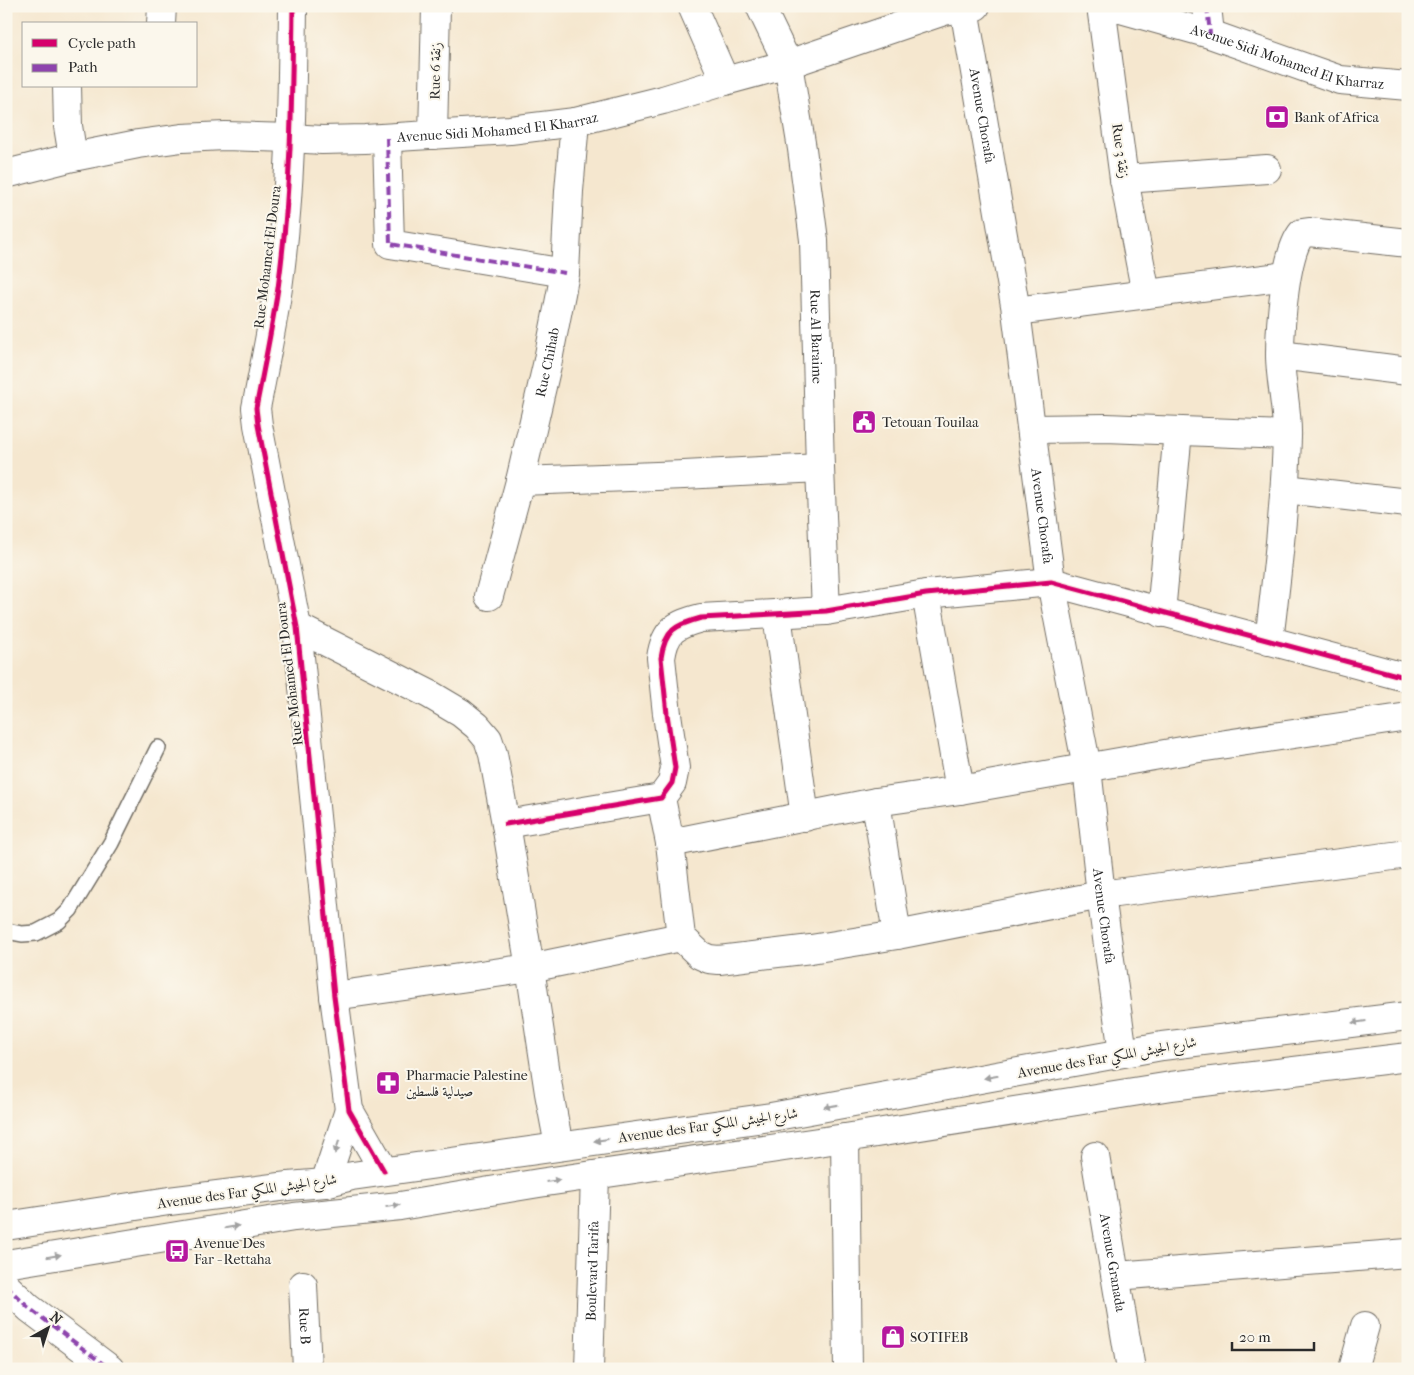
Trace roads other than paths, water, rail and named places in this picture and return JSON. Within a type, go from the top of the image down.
[{"type":"street","points":[[161,22],[162,6]]},
{"type":"street","name":"Rue Mohamed El Doura","points":[[294,6],[291,138],[278,288],[256,408],[261,449],[296,627],[334,996],[349,1110],[384,1171]]},
{"type":"street","name":"Rue 6 زنقة","points":[[433,135],[436,6]]},
{"type":"street","points":[[692,6],[725,81]]},
{"type":"street","name":"Rue Al Baraime","points":[[760,6],[788,64],[814,240],[826,610]]},
{"type":"street","name":"Rue 3 زنقة","points":[[1101,6],[1124,179],[1146,294]]},
{"type":"street","name":"Avenue Sidi Mohamed El Kharraz","points":[[1110,6],[1210,34],[1340,80],[1408,86]]},
{"type":"street","points":[[1207,6],[1210,34]]},
{"type":"street","name":"Avenue Sidi Mohamed El Kharraz","points":[[6,174],[73,157],[138,144],[182,138],[225,136],[322,140],[387,138],[510,130],[576,122],[663,100],[788,64],[956,8]]},
{"type":"street","name":"Avenue Chorafa","points":[[956,8],[1016,311],[1051,582],[1087,768],[1100,895],[1123,1053]]},
{"type":"street","points":[[66,88],[68,126],[73,157]]},
{"type":"street","name":"Rue Chihab","points":[[489,596],[520,481],[547,366],[564,273],[569,191],[576,122]]},
{"type":"street","points":[[387,138],[390,244],[564,273]]},
{"type":"street","points":[[1124,179],[1267,170]]},
{"type":"street","points":[[1270,641],[1285,489],[1288,434],[1280,354],[1286,276],[1297,239],[1302,233],[1309,232],[1408,243]]},
{"type":"street","points":[[1016,311],[1286,276]]},
{"type":"street","points":[[1280,354],[1408,371]]},
{"type":"street","points":[[1032,429],[1106,428],[1288,434]]},
{"type":"street","points":[[1161,613],[1178,431]]},
{"type":"street","points":[[520,481],[684,476],[820,468]]},
{"type":"street","points":[[1285,489],[1408,503]]},
{"type":"street","points":[[1408,678],[1051,582],[926,594],[826,610],[777,615],[701,618],[677,626],[667,635],[661,658],[667,714],[676,768],[672,782],[661,798],[670,843],[681,937],[700,955],[709,958],[719,960],[811,949],[897,935],[1100,895],[1408,854]]},
{"type":"street","points":[[926,594],[960,790]]},
{"type":"street","points":[[777,615],[804,817]]},
{"type":"street","points":[[296,627],[429,694],[461,713],[477,726],[488,739],[493,754],[506,824],[559,1146]]},
{"type":"street","points":[[670,843],[876,802],[960,790],[1199,748],[1408,716]]},
{"type":"street","points":[[506,824],[661,798]]},
{"type":"street","points":[[876,802],[897,935]]},
{"type":"street","points":[[334,996],[530,968],[681,937]]},
{"type":"street","name":"Avenue des Far شارع الجيش الملكي","points":[[6,1226],[169,1201],[325,1184],[352,1176],[384,1171],[771,1117],[1162,1046],[1408,1016]]},
{"type":"street","points":[[6,1264],[294,1218],[400,1206],[539,1182],[845,1138],[1171,1086],[1408,1057]]},
{"type":"street","name":"Rue Mohamed El Doura","points":[[325,1184],[349,1110]]},
{"type":"street","points":[[845,1138],[848,1369]]},
{"type":"street","name":"Avenue Granada","points":[[1095,1156],[1132,1369]]},
{"type":"street","name":"Boulevard Tarifa","points":[[589,1369],[595,1175]]},
{"type":"street","points":[[1116,1276],[1408,1253]]},
{"type":"street","name":"Rue B","points":[[303,1285],[307,1369]]},
{"type":"street","points":[[6,1286],[29,1308],[110,1369]]},
{"type":"street","points":[[1352,1369],[1365,1326]]},
{"type":"lane","points":[[6,931],[22,934],[36,933],[59,921],[70,910],[111,842],[158,748]]},
{"type":"place","name":"Bank of Africa","points":[[1277,117]]},
{"type":"place","name":"Tetouan Touilaa","points":[[864,422]]},
{"type":"place","name":"Pharmacie Palestine صيدلية فلسطين","points":[[388,1083]]},
{"type":"place","name":"Avenue Des Far - Rettaha","points":[[177,1251]]},
{"type":"place","name":"SOTIFEB","points":[[893,1337]]}]
